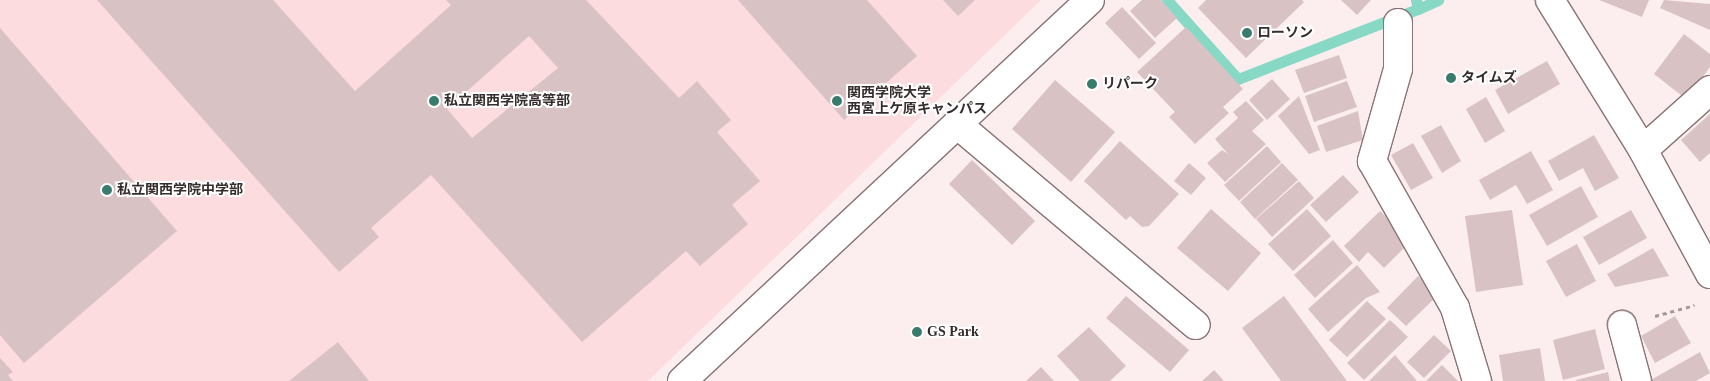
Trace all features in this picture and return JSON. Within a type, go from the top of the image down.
[{"type":"street","points":[[682,381],[1090,0]]},
{"type":"street","points":[[1550,0],[1644,150],[1710,274]]},
{"type":"street","points":[[1398,23],[1398,70],[1372,161],[1455,308],[1477,381]]},
{"type":"street","points":[[1644,150],[1710,90]]},
{"type":"street","points":[[957,124],[1196,325]]},
{"type":"street","points":[[1622,325],[1637,381]]},
{"type":"path","points":[[1622,325],[1701,303]]},
{"type":"shaded area","name":"私立関西学院高等部","points":[[0,0],[1041,0],[648,381],[0,381]]},
{"type":"building","points":[[97,0],[273,0],[355,91],[451,5],[446,0],[586,0],[679,98],[697,81],[731,120],[717,132],[760,181],[732,205],[748,224],[700,266],[686,251],[582,342],[431,175],[371,228],[379,237],[339,272]],"holes":[[[529,36],[558,68],[472,138],[447,109]]]},
{"type":"building","points":[[738,0],[867,0],[917,56],[844,120]]},
{"type":"building","points":[[943,0],[975,0],[958,16]]},
{"type":"building","points":[[1142,0],[1161,0],[1177,18],[1155,38],[1130,11]]},
{"type":"building","name":"ローソン","points":[[1206,0],[1302,0],[1304,2],[1246,58],[1198,8]]},
{"type":"building","points":[[1341,0],[1371,0],[1357,15]]},
{"type":"building","points":[[1599,0],[1649,0],[1642,17]]},
{"type":"building","points":[[1664,0],[1710,4],[1710,30],[1660,8]]},
{"type":"building","points":[[1122,7],[1156,43],[1139,59],[1105,23]]},
{"type":"building","points":[[1186,27],[1243,89],[1223,107],[1229,113],[1195,144],[1169,117],[1175,112],[1137,72]]},
{"type":"building","points":[[0,28],[177,231],[24,363],[0,335]]},
{"type":"building","points":[[1684,34],[1710,54],[1710,67],[1686,99],[1654,74]]},
{"type":"building","points":[[1339,55],[1347,78],[1304,93],[1295,70]]},
{"type":"building","points":[[1547,61],[1560,84],[1508,114],[1495,90]]},
{"type":"building","points":[[1272,79],[1290,99],[1267,120],[1249,100]]},
{"type":"building","points":[[1055,80],[1115,132],[1071,182],[1012,129]]},
{"type":"building","points":[[1347,81],[1357,107],[1314,122],[1305,96]]},
{"type":"building","points":[[1299,96],[1320,150],[1309,154],[1278,116]]},
{"type":"building","points":[[1486,97],[1505,131],[1485,143],[1466,109]]},
{"type":"building","points":[[1246,101],[1264,120],[1252,131],[1266,144],[1225,182],[1207,163],[1222,150],[1228,154],[1215,139],[1238,118],[1233,112]]},
{"type":"building","points":[[1358,111],[1363,140],[1326,152],[1317,126]]},
{"type":"building","points":[[1710,114],[1710,153],[1700,162],[1681,140]]},
{"type":"building","points":[[1441,125],[1461,161],[1442,173],[1421,136]]},
{"type":"building","points":[[1594,135],[1619,178],[1595,191],[1583,168],[1559,181],[1548,161]]},
{"type":"building","points":[[1120,141],[1179,194],[1149,226],[1142,227],[1130,216],[1126,220],[1084,181]]},
{"type":"building","points":[[1413,143],[1433,178],[1411,190],[1391,155]]},
{"type":"building","points":[[1267,146],[1281,162],[1239,201],[1224,185]]},
{"type":"building","points":[[1531,151],[1553,190],[1527,204],[1516,185],[1490,200],[1479,180]]},
{"type":"building","points":[[972,160],[1035,221],[1012,245],[949,184]]},
{"type":"building","points":[[1189,163],[1206,178],[1191,195],[1174,181]]},
{"type":"building","points":[[1282,163],[1298,180],[1255,219],[1240,202]]},
{"type":"building","points":[[1343,175],[1359,192],[1326,222],[1310,205]]},
{"type":"building","points":[[1299,181],[1314,198],[1272,237],[1256,219]]},
{"type":"building","points":[[1581,186],[1598,217],[1547,246],[1529,215]]},
{"type":"building","points":[[1211,209],[1261,253],[1228,291],[1177,248]]},
{"type":"building","points":[[1307,209],[1331,236],[1293,271],[1268,244]]},
{"type":"building","points":[[1512,210],[1523,285],[1476,292],[1465,216]]},
{"type":"building","points":[[1631,210],[1647,238],[1599,265],[1583,237]]},
{"type":"building","points":[[1380,211],[1411,241],[1384,268],[1368,252],[1359,262],[1344,246]]},
{"type":"building","points":[[1333,240],[1353,263],[1315,298],[1294,275]]},
{"type":"building","points":[[1577,244],[1596,281],[1566,297],[1546,261]]},
{"type":"building","points":[[1653,248],[1669,276],[1615,287],[1607,274]]},
{"type":"building","points":[[1357,265],[1380,292],[1366,298],[1328,332],[1308,309]]},
{"type":"building","points":[[1418,276],[1438,295],[1406,326],[1387,308]]},
{"type":"building","points":[[1126,296],[1189,350],[1170,372],[1106,318]]},
{"type":"building","points":[[1284,296],[1347,381],[1281,381],[1242,328]]},
{"type":"building","points":[[1367,301],[1386,319],[1347,357],[1329,340]]},
{"type":"building","points":[[1675,316],[1691,343],[1655,363],[1641,336]]},
{"type":"building","points":[[1390,320],[1408,337],[1364,380],[1347,363]]},
{"type":"building","points":[[1089,327],[1126,366],[1110,381],[1080,381],[1057,356]]},
{"type":"building","points":[[1595,329],[1605,369],[1563,380],[1553,340]]},
{"type":"building","points":[[1434,335],[1451,351],[1424,378],[1407,362]]},
{"type":"building","points":[[338,342],[369,381],[289,381]]},
{"type":"building","points":[[1540,348],[1545,381],[1503,381],[1499,355]]},
{"type":"building","points":[[1700,352],[1710,373],[1696,381],[1649,381]]},
{"type":"building","points":[[1395,355],[1417,381],[1369,381]]},
{"type":"building","points":[[0,358],[13,372],[8,375],[13,381],[0,381]]},
{"type":"building","points":[[1442,365],[1458,381],[1426,381]]},
{"type":"building","points":[[1041,367],[1054,381],[1026,381]]},
{"type":"building","points":[[1214,370],[1224,381],[1202,381]]},
{"type":"building","points":[[1608,372],[1610,381],[1576,381],[1576,380]]},
{"type":"waterway","points":[[1167,0],[1238,79],[1418,9]]},
{"type":"waterway","points":[[1416,0],[1418,9],[1438,0]]},
{"type":"place","name":"ローソン","points":[[1247,33]]},
{"type":"place","name":"タイムズ","points":[[1451,78]]},
{"type":"place","name":"リパーク","points":[[1092,84]]},
{"type":"place","name":"私立関西学院高等部","points":[[434,101]]},
{"type":"place","name":"関西学院大学 西宮上ケ原キャンパス","points":[[837,101]]},
{"type":"place","name":"私立関西学院中学部","points":[[107,190]]},
{"type":"place","name":"GS Park","points":[[917,332]]}]
